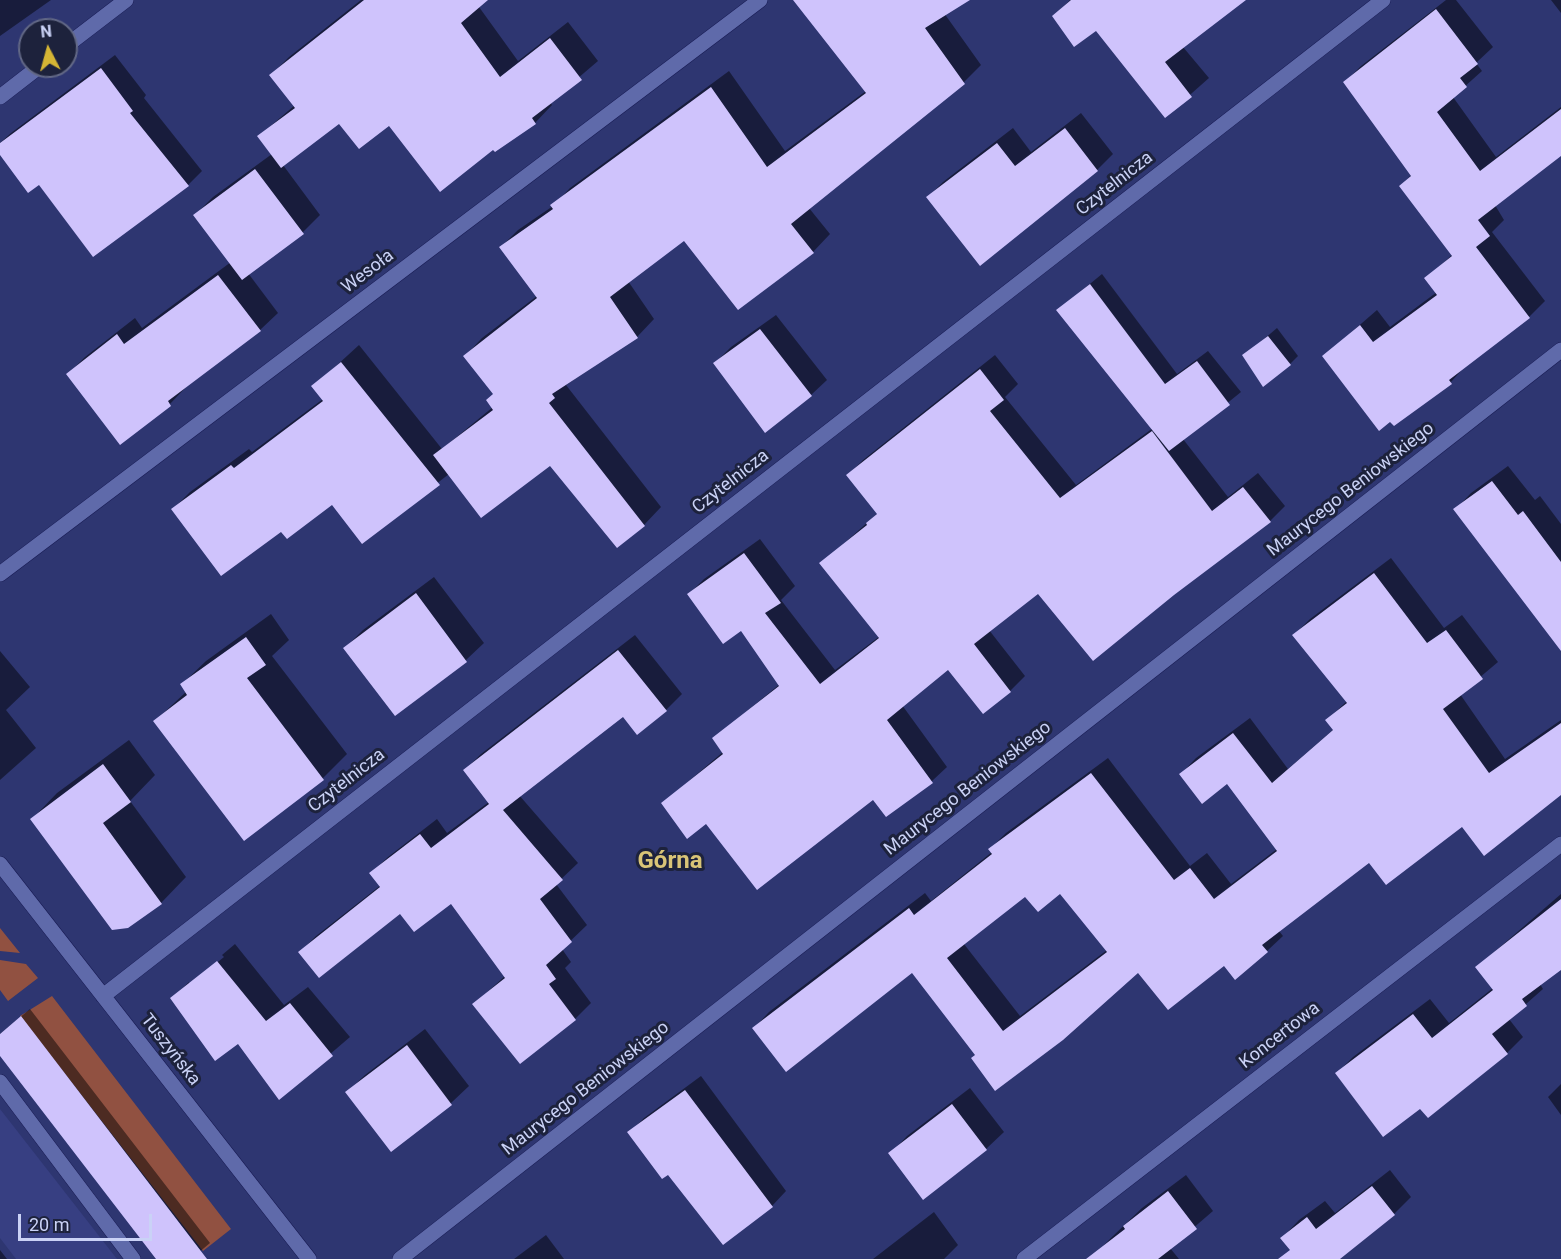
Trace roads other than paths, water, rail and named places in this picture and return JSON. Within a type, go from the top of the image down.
[{"type":"street","points":[[78,37],[126,0]]},
{"type":"street","name":"Wesoła","points":[[0,574],[760,0]]},
{"type":"street","name":"Czytelnicza","points":[[103,996],[1383,0]]},
{"type":"street","points":[[0,97],[25,78]]},
{"type":"street","name":"Maurycego Beniowskiego","points":[[400,1259],[1561,350]]},
{"type":"street","name":"Koncertowa","points":[[1024,1259],[1561,844]]},
{"type":"street","name":"Tuszyńska","points":[[0,864],[309,1259]]},
{"type":"street","points":[[0,1082],[133,1259]]},
{"type":"district","name":"Górna","points":[[670,862]]}]
